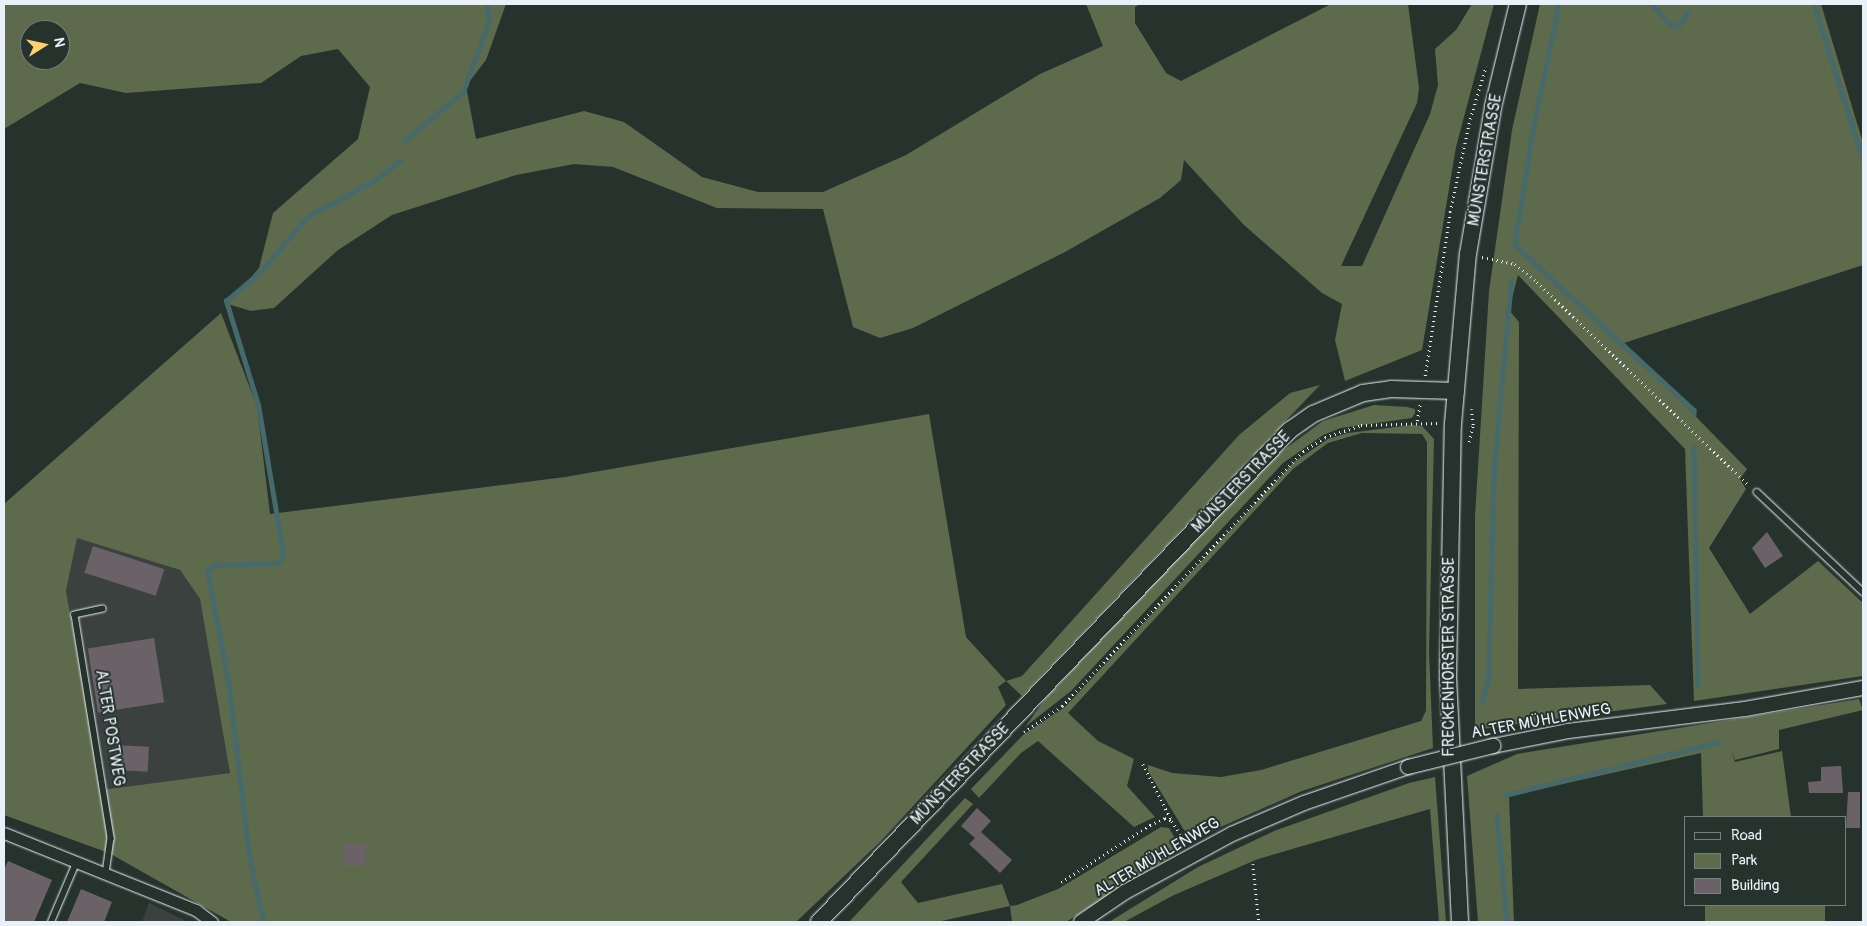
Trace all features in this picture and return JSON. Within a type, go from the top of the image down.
[{"type":"main road","name":"MÜNSTERSTRASSE","points":[[819,922],[1290,430],[1313,414],[1363,393],[1423,389],[1456,391],[1468,254],[1493,107],[1518,4]]},
{"type":"main road","name":"FRECKENHORSTER STRASSE","points":[[1456,391],[1453,424],[1448,675],[1460,922]]},
{"type":"street","name":"ALTER MÜHLENWEG","points":[[1081,922],[1191,854],[1304,803],[1408,767],[1493,746],[1568,731],[1745,709],[1863,688]]},
{"type":"street","points":[[4,833],[196,910],[212,922]]},
{"type":"lane","points":[[1756,492],[1863,592]]},
{"type":"lane","name":"ALTER POSTWEG","points":[[103,609],[75,615],[111,838],[106,875]]},
{"type":"lane","points":[[51,922],[76,863]]},
{"type":"path","points":[[1417,422],[1450,212],[1470,119],[1489,57]]},
{"type":"path","points":[[1468,254],[1515,264],[1537,282],[1756,492]]},
{"type":"path","points":[[1018,735],[1062,706],[1303,451],[1325,437],[1361,426],[1417,422],[1473,426]]},
{"type":"path","points":[[1143,764],[1191,854]]},
{"type":"path","points":[[1061,882],[1150,824],[1165,818],[1172,821]]},
{"type":"path","points":[[1253,864],[1259,922]]},
{"type":"shaded area","points":[[77,537],[180,570],[200,599],[231,773],[102,791],[66,591]]},
{"type":"shaded area","points":[[149,903],[188,922],[142,922]]},
{"type":"green space","points":[[4,4],[506,4],[486,60],[466,86],[476,139],[584,111],[624,122],[702,177],[758,192],[823,192],[906,155],[1040,74],[1103,46],[1086,4],[1140,4],[1135,7],[1135,23],[1166,73],[1181,81],[1331,4],[1408,4],[1419,88],[1417,103],[1341,266],[1362,266],[1430,114],[1438,85],[1435,49],[1456,30],[1472,4],[1494,4],[1456,147],[1422,350],[1345,381],[1335,340],[1342,304],[1322,293],[1244,225],[1184,160],[1181,180],[1160,198],[1065,252],[913,328],[880,338],[853,327],[823,209],[717,208],[613,167],[574,164],[516,175],[392,215],[338,250],[274,308],[251,311],[228,304],[259,268],[273,213],[358,139],[370,87],[338,49],[301,56],[261,83],[126,93],[80,83],[4,129]]},
{"type":"green space","points":[[1540,4],[1821,4],[1863,143],[1863,265],[1624,343],[1747,469],[1740,479],[1746,489],[1709,548],[1750,614],[1818,561],[1863,603],[1863,676],[1694,701],[1685,449],[1518,275],[1509,310],[1519,322],[1518,689],[1650,685],[1667,704],[1475,730],[1475,516],[1489,291],[1512,130]]},
{"type":"green space","points":[[221,313],[257,406],[270,514],[565,477],[929,414],[966,637],[1006,681],[998,687],[1006,705],[881,841],[796,922],[231,922],[109,853],[4,815],[4,504]],"holes":[[[77,538],[180,570],[200,599],[230,773],[102,790],[66,591]]]},
{"type":"green space","points":[[1320,385],[1022,696],[1006,681],[1022,676],[1239,435],[1290,393]]},
{"type":"green space","points":[[1374,405],[1407,407],[1415,409],[1415,413],[1412,418],[1341,428],[1323,435],[1283,463],[1071,691],[1025,727],[1045,699],[1270,460],[1323,421]]},
{"type":"green space","points":[[1412,425],[1422,426],[1434,439],[1429,652],[1433,748],[1302,791],[1198,837],[1184,830],[1148,771],[1148,765],[1172,773],[1221,777],[1261,770],[1421,721],[1426,711],[1427,442],[1422,434],[1362,433],[1328,443],[1293,469],[1068,713],[1098,741],[1134,759],[1127,786],[1155,817],[1134,827],[1038,741],[1021,753],[979,798],[971,789],[1023,735],[1065,707],[1294,462],[1328,439],[1348,433]]},
{"type":"green space","points":[[1859,699],[1863,710],[1779,730],[1779,749],[1735,760],[1731,749],[1735,762],[1782,751],[1791,816],[1703,816],[1701,753],[1509,796],[1514,922],[1478,922],[1467,776],[1517,754]]},
{"type":"green space","points":[[1435,777],[1446,922],[1439,922],[1430,809],[1258,859],[1174,895],[1124,922],[1109,922],[1198,867],[1274,831],[1409,783]]},
{"type":"green space","points":[[965,798],[973,804],[901,882],[918,903],[1002,884],[1010,906],[937,922],[849,922]]},
{"type":"green space","points":[[1161,827],[1169,828],[1179,845],[1173,855],[1066,922],[1012,922],[1010,906],[1058,889]]},
{"type":"green space","points":[[1705,906],[1825,906],[1825,922],[1705,922]]},
{"type":"building","points":[[1767,532],[1783,556],[1765,568],[1752,548]]},
{"type":"building","points":[[93,546],[164,569],[156,596],[84,573]]},
{"type":"building","points":[[154,638],[164,702],[98,713],[88,648]]},
{"type":"building","points":[[116,745],[149,747],[148,772],[115,770]]},
{"type":"building","points":[[1841,766],[1843,793],[1809,793],[1808,782],[1821,781],[1821,767]]},
{"type":"building","points":[[1848,792],[1860,792],[1860,828],[1847,828]]},
{"type":"building","points":[[977,808],[991,821],[981,832],[1012,860],[1000,873],[969,844],[975,838],[961,826]]},
{"type":"building","points":[[343,844],[366,844],[366,866],[343,866]]},
{"type":"building","points":[[8,861],[52,880],[34,922],[4,922],[4,870]]},
{"type":"building","points":[[81,889],[112,902],[104,922],[67,922]]},
{"type":"waterway","points":[[404,141],[463,92],[489,21],[487,4]]},
{"type":"waterway","points":[[1559,4],[1532,135],[1515,245],[1694,410],[1694,415]]},
{"type":"waterway","points":[[1652,4],[1671,25],[1678,26],[1688,12]]},
{"type":"waterway","points":[[1814,4],[1863,159]]},
{"type":"waterway","points":[[263,922],[249,856],[228,681],[207,570],[215,565],[279,563],[283,554],[258,405],[226,301],[260,272],[307,217],[378,178],[400,161]]},
{"type":"waterway","points":[[1482,702],[1488,679],[1494,467],[1511,281]]},
{"type":"waterway","points":[[1694,447],[1698,685]]},
{"type":"waterway","points":[[1505,795],[1719,742]]},
{"type":"waterway","points":[[1497,815],[1507,922]]}]
